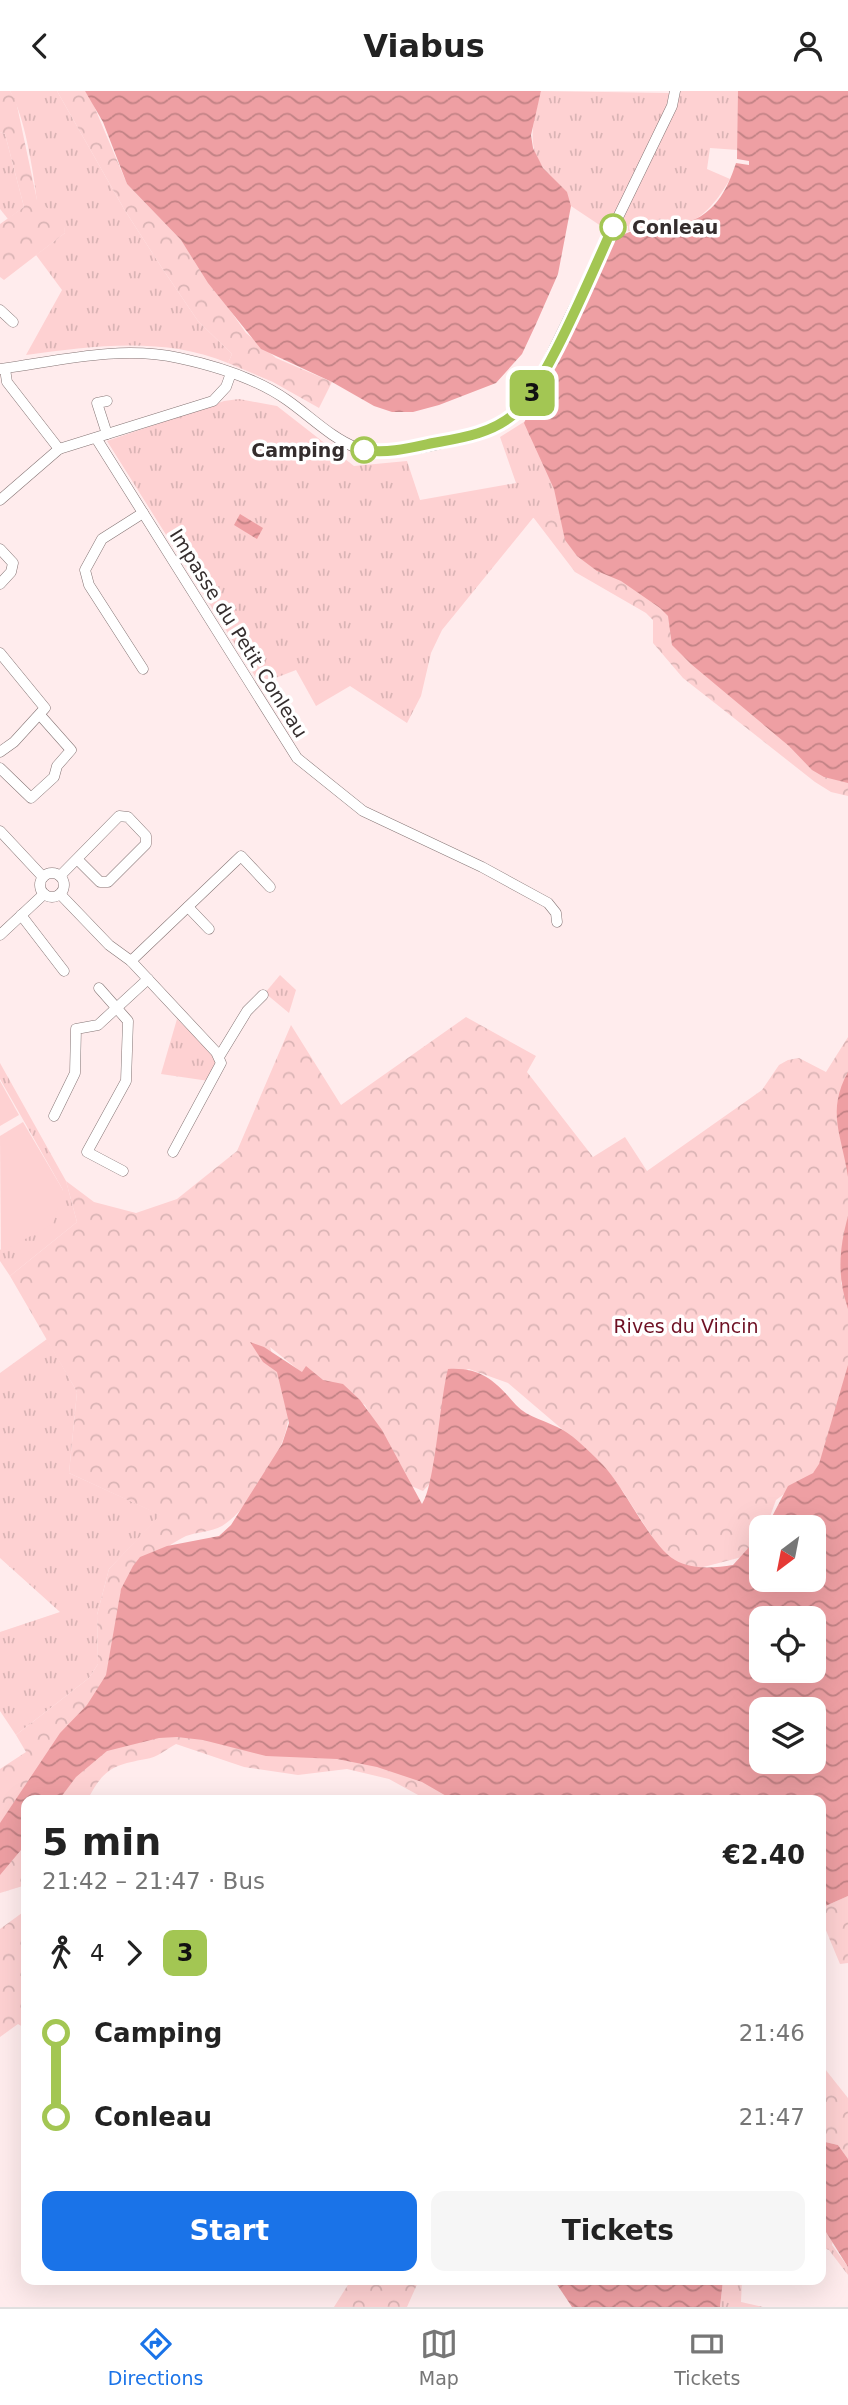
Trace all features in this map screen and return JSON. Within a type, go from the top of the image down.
[{"type":"street","points":[[59,449],[8,382],[2,369],[127,352],[170,356],[231,373],[278,394],[341,440],[364,450],[407,448],[492,428],[512,416],[529,398],[672,106],[675,91]]},
{"type":"street","points":[[0,310],[13,322]]},
{"type":"street","points":[[0,500],[59,449],[213,401],[226,387],[231,373]]},
{"type":"street","name":"Impasse du Petit Conleau","points":[[107,401],[97,403],[102,436],[143,513],[297,758],[363,811],[459,855],[548,903],[556,913],[557,922]]},
{"type":"street","points":[[143,513],[102,539],[85,570],[89,585],[143,670]]},
{"type":"street","points":[[0,549],[13,563],[12,569],[0,584]]},
{"type":"street","points":[[0,653],[45,708],[0,752]]},
{"type":"street","points":[[0,768],[31,798],[54,777],[57,766],[71,750],[40,715]]},
{"type":"street","points":[[60,876],[119,816],[128,817],[146,836],[146,844],[108,882],[100,882],[77,859]]},
{"type":"street","points":[[0,831],[43,877]]},
{"type":"street","points":[[131,961],[241,856],[270,887]]},
{"type":"street","points":[[50,873],[60,876],[64,885],[60,894],[52,897],[44,894],[40,885],[43,877],[50,873]]},
{"type":"street","points":[[0,935],[44,894]]},
{"type":"street","points":[[60,894],[109,945],[131,961],[219,1057],[220,1065],[173,1152]]},
{"type":"street","points":[[188,907],[209,929]]},
{"type":"street","points":[[20,915],[64,971]]},
{"type":"street","points":[[54,1115],[75,1073],[76,1029],[98,1025],[148,979]]},
{"type":"street","points":[[99,988],[128,1021],[126,1081],[87,1151],[123,1171]]},
{"type":"street","points":[[219,1057],[225,1052],[247,1011],[262,995]]},
{"type":"green space","points":[[0,91],[10,91],[16,101],[37,200],[64,221],[65,233],[4,280],[0,277],[0,224],[24,207],[5,134],[0,132]]},
{"type":"green space","points":[[10,91],[57,91],[124,209],[162,268],[198,321],[232,354],[228,363],[178,349],[153,346],[102,346],[26,355],[62,290],[36,255],[65,233],[63,221],[37,201],[24,129]]},
{"type":"green space","points":[[57,91],[85,91],[91,99],[127,184],[181,240],[246,333],[276,358],[332,382],[319,408],[273,382],[228,363],[232,354],[198,321],[162,268],[124,209]]},
{"type":"green space","points":[[541,91],[669,93],[668,104],[607,230],[571,206],[564,191],[539,162],[533,132]]},
{"type":"green space","points":[[679,91],[738,91],[738,150],[710,148],[707,169],[730,179],[709,208],[688,223],[647,230],[628,231],[628,226],[617,227],[676,108]]},
{"type":"green space","points":[[0,132],[5,134],[24,207],[8,219],[0,209]]},
{"type":"green space","points":[[239,399],[277,406],[354,466],[407,461],[420,500],[516,483],[500,437],[527,420],[569,513],[533,518],[442,630],[431,653],[421,696],[407,723],[350,686],[316,706],[296,670],[260,684],[107,441],[224,401]]},
{"type":"green space","points":[[569,513],[645,592],[848,775],[848,796],[831,792],[815,782],[683,678],[653,643],[653,620],[646,613],[575,572],[533,517]]},
{"type":"green space","points":[[280,975],[296,990],[289,1013],[265,993]]},
{"type":"green space","name":"Rives du Vincin","points":[[466,1017],[536,1056],[527,1072],[593,1157],[625,1137],[647,1171],[762,1090],[779,1065],[788,1060],[799,1058],[826,1072],[848,1037],[848,1257],[841,1283],[848,1298],[848,1372],[818,1469],[776,1500],[771,1515],[749,1515],[749,1549],[742,1557],[688,1571],[669,1563],[622,1490],[583,1447],[508,1383],[469,1369],[460,1372],[441,1472],[423,1491],[409,1485],[365,1405],[306,1376],[270,1347],[285,1391],[288,1409],[286,1432],[281,1446],[254,1493],[222,1526],[186,1536],[149,1559],[140,1558],[120,1593],[115,1671],[26,1795],[21,1795],[21,1802],[4,1826],[21,1828],[21,1887],[0,1893],[0,1769],[26,1752],[16,1735],[89,1678],[98,1664],[97,1615],[109,1569],[160,1515],[69,1473],[77,1392],[10,1276],[77,1222],[66,1181],[94,1202],[136,1213],[177,1199],[237,1151],[291,1025],[341,1105]]},
{"type":"green space","points":[[177,1019],[217,1058],[209,1081],[161,1074]]},
{"type":"green space","points":[[0,1063],[66,1181],[77,1222],[10,1276],[0,1261],[0,1250],[63,1190],[0,1079]]},
{"type":"green space","points":[[0,1081],[19,1115],[0,1126]]},
{"type":"green space","points":[[23,1122],[63,1190],[53,1224],[1,1252],[0,1136]]},
{"type":"green space","points":[[47,1339],[77,1392],[69,1473],[161,1515],[109,1569],[97,1615],[98,1664],[89,1678],[16,1735],[0,1711],[0,1632],[60,1612],[0,1558],[0,1373]]},
{"type":"green space","points":[[144,1730],[373,1757],[452,1795],[418,1795],[389,1779],[347,1769],[298,1775],[244,1767],[176,1744],[154,1757],[110,1770],[90,1795],[54,1795],[93,1751]]},
{"type":"green space","points":[[848,1896],[848,1963],[840,1964],[826,1930],[826,1906]]},
{"type":"green space","points":[[21,1914],[21,2026],[18,2024],[0,2037],[0,1929]]},
{"type":"green space","points":[[826,2070],[848,2098],[848,2159],[838,2145],[826,2142]]},
{"type":"green space","points":[[848,2159],[832,2245],[848,2267],[848,2275],[826,2249],[826,2211]]},
{"type":"green space","points":[[348,2285],[417,2285],[407,2307],[334,2307]]},
{"type":"green space","points":[[722,2285],[742,2285],[741,2302],[763,2307],[720,2307]]},
{"type":"water","points":[[85,91],[541,91],[531,135],[533,148],[543,168],[567,192],[571,206],[558,274],[522,354],[496,383],[439,405],[413,412],[392,412],[374,406],[332,382],[261,349],[208,283],[181,240],[127,184],[103,122]]},
{"type":"water","points":[[738,91],[848,91],[848,783],[824,777],[812,770],[789,746],[691,664],[672,645],[668,616],[660,608],[621,581],[597,571],[577,556],[565,540],[554,489],[524,423],[614,235],[674,226],[700,216],[721,197],[736,163],[749,165],[749,161],[737,159]]},
{"type":"water","points":[[240,514],[263,528],[257,539],[234,525]]},
{"type":"water","points":[[848,1072],[848,1177],[837,1112],[841,1086]]},
{"type":"water","points":[[848,1216],[848,1309],[840,1263]]},
{"type":"water","points":[[250,1342],[264,1347],[302,1372],[306,1366],[323,1380],[343,1384],[360,1400],[382,1430],[422,1504],[427,1495],[434,1461],[448,1369],[479,1373],[495,1383],[521,1409],[563,1430],[587,1449],[609,1472],[657,1542],[675,1560],[696,1567],[733,1565],[749,1547],[749,1593],[826,1593],[826,1515],[773,1515],[788,1486],[813,1473],[819,1464],[848,1365],[848,1896],[826,1906],[826,1795],[445,1795],[422,1782],[377,1767],[337,1759],[266,1756],[203,1740],[177,1737],[159,1738],[107,1751],[76,1777],[62,1795],[21,1795],[21,1850],[0,1875],[0,1823],[60,1733],[87,1705],[106,1675],[121,1589],[133,1566],[140,1557],[167,1546],[219,1536],[231,1525],[282,1444],[289,1423],[277,1372],[263,1362]]},
{"type":"water","points":[[826,2142],[838,2145],[848,2159],[848,2267],[826,2232]]},
{"type":"water","points":[[557,2285],[722,2285],[720,2307],[572,2307]]},
{"type":"bus line","name":"3","points":[[364,450],[398,450],[468,436],[492,428],[512,416],[523,406],[539,380],[613,227]]},
{"type":"place","name":"Conleau","points":[[613,227]]},
{"type":"place","name":"Camping","points":[[364,450]]}]
